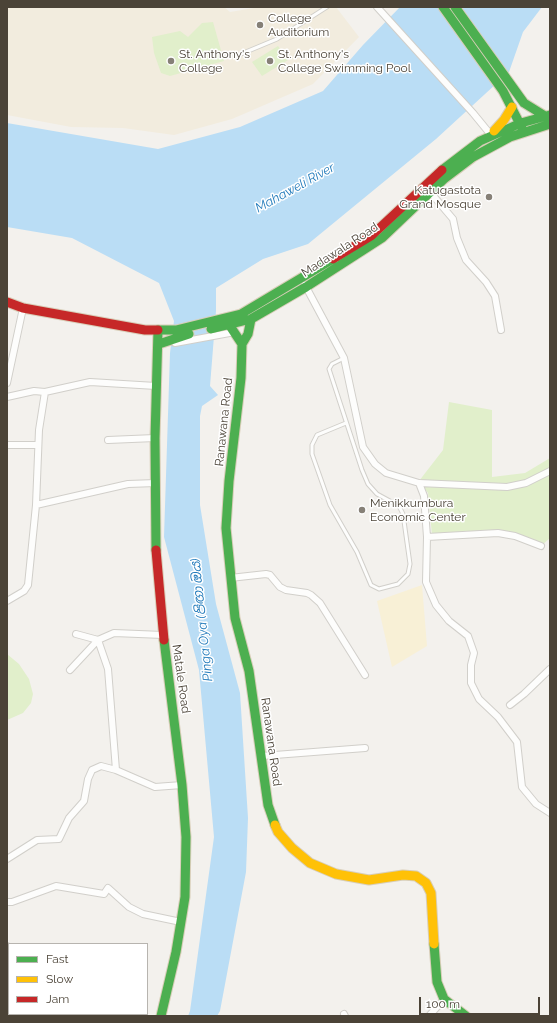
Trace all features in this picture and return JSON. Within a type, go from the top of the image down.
[{"type":"main road","points":[[443,7],[507,88],[549,122]]},
{"type":"main road","points":[[455,7],[507,88],[512,107],[524,121],[528,131]]},
{"type":"main road","points":[[524,103],[524,121]]},
{"type":"main road","points":[[491,135],[504,120],[512,107]]},
{"type":"main road","name":"Madawala Road","points":[[230,325],[241,314],[370,236],[448,164],[491,135],[524,121],[549,122]]},
{"type":"main road","name":"Madawala Road","points":[[164,344],[251,319],[306,287],[372,245],[390,231],[430,192],[473,157],[496,144],[549,122]]},
{"type":"main road","name":"Madawala Road","points":[[7,302],[22,308],[145,330],[215,329]]},
{"type":"main road","points":[[230,325],[242,344],[248,334],[251,319],[241,314]]},
{"type":"main road","points":[[145,330],[153,334],[164,344]]},
{"type":"main road","name":"Matale Road","points":[[158,330],[164,344],[156,386],[156,555],[163,635],[182,785],[186,837],[186,882],[181,922],[161,1016]]},
{"type":"main road","name":"Ranawana Road","points":[[242,344],[241,378],[227,511],[227,546],[235,618],[249,671],[268,805],[278,832],[292,848],[310,862],[336,874],[362,879],[369,880],[402,875],[416,876],[426,883],[431,893],[437,982],[444,999]]},
{"type":"main road","points":[[444,999],[466,1016]]},
{"type":"street","points":[[377,7],[491,135]]},
{"type":"street","points":[[430,192],[453,219],[457,238],[466,260],[486,282],[495,296],[501,330]]},
{"type":"street","points":[[301,278],[344,358],[363,447],[375,464],[386,473],[419,483],[507,487],[526,483],[550,471]]},
{"type":"street","points":[[7,383],[22,308]]},
{"type":"street","points":[[7,397],[34,391],[45,392],[90,382],[156,386]]},
{"type":"street","points":[[7,602],[24,591],[28,584],[36,505],[38,445],[45,392]]},
{"type":"street","points":[[108,440],[155,438]]},
{"type":"street","points":[[7,446],[38,445]]},
{"type":"street","points":[[36,505],[128,484],[156,483]]},
{"type":"street","points":[[419,483],[424,496],[427,536],[426,582],[436,605],[449,622],[468,636],[474,653],[471,665],[471,683],[479,699],[498,717],[517,742],[522,788],[536,804],[550,813]]},
{"type":"street","points":[[427,536],[498,533],[515,536],[541,546]]},
{"type":"street","points":[[230,578],[266,574],[270,575],[280,587],[286,590],[311,595],[320,603],[365,675]]},
{"type":"street","points":[[70,670],[98,640],[114,633],[163,635]]},
{"type":"street","points":[[76,634],[98,640]]},
{"type":"street","points":[[98,640],[108,669],[116,770]]},
{"type":"street","points":[[510,705],[550,669]]},
{"type":"street","points":[[262,756],[365,748]]},
{"type":"street","points":[[7,859],[37,840],[60,839],[69,818],[84,801],[88,779],[92,770],[100,766],[116,770],[155,787],[182,785]]},
{"type":"street","points":[[7,902],[12,902],[56,886],[104,894],[108,888],[129,907],[143,914],[181,922]]},
{"type":"street","points":[[429,1016],[444,999]]},
{"type":"lane","points":[[241,54],[277,39],[327,7]]},
{"type":"lane","points":[[344,358],[332,364],[329,369],[346,424],[368,484],[377,494],[399,506],[403,514],[410,564],[408,574],[398,584],[379,588],[371,584],[357,552],[330,505],[312,454],[312,445],[317,435],[346,424]]},
{"type":"shaded area","name":"St. Anthony's College","points":[[7,7],[224,7],[230,12],[260,7],[336,7],[359,37],[313,84],[232,119],[174,135],[123,128],[71,127],[7,115]]},
{"type":"green space","points":[[213,22],[224,61],[170,76],[161,73],[154,53],[152,37],[180,31],[188,37],[202,23]]},
{"type":"green space","name":"St. Anthony's College Swimming Pool","points":[[278,46],[288,60],[262,76],[252,62]]},
{"type":"green space","points":[[449,402],[492,410],[492,477],[525,473],[550,458],[550,538],[541,546],[515,536],[432,535],[428,493],[419,481],[443,450]]},
{"type":"green space","points":[[7,654],[19,664],[29,679],[33,694],[31,703],[23,713],[7,720]]},
{"type":"sand","points":[[422,585],[427,646],[392,667],[377,601]]},
{"type":"water","points":[[400,7],[542,7],[523,32],[509,72],[436,139],[308,244],[263,259],[216,288],[216,311],[210,386],[218,395],[202,406],[200,416],[200,505],[216,604],[240,693],[248,818],[246,872],[220,1011],[217,1016],[188,1016],[190,1011],[214,837],[199,670],[164,537],[170,353],[174,321],[159,283],[72,238],[7,227],[7,123],[158,149],[240,127],[323,91],[363,45]]},
{"type":"traffic: fast","points":[[443,7],[503,91],[523,130]]},
{"type":"traffic: fast","points":[[455,7],[524,103],[545,116]]},
{"type":"traffic: fast","points":[[442,170],[480,141],[521,123],[550,115]]},
{"type":"traffic: fast","points":[[211,329],[251,319],[306,287],[382,238],[444,179],[473,157],[510,137],[550,124]]},
{"type":"traffic: fast","points":[[156,550],[155,438],[158,330],[176,330],[241,314],[333,259]]},
{"type":"traffic: fast","points":[[251,319],[248,334],[242,344],[241,378],[229,481],[226,528],[235,618],[249,671],[268,805],[275,825]]},
{"type":"traffic: fast","points":[[230,326],[242,344]]},
{"type":"traffic: fast","points":[[159,344],[189,334]]},
{"type":"traffic: fast","points":[[161,1016],[176,952],[185,897],[186,837],[182,785],[164,640]]},
{"type":"traffic: fast","points":[[434,944],[437,982],[444,999],[466,1016]]},
{"type":"traffic: slow","points":[[494,131],[504,120],[512,107]]},
{"type":"traffic: slow","points":[[275,825],[278,832],[292,848],[310,863],[336,874],[369,880],[403,875],[416,876],[426,883],[431,893],[434,944]]},
{"type":"traffic: jam","points":[[333,259],[371,236],[442,170]]},
{"type":"traffic: jam","points":[[7,302],[23,308],[145,330],[158,330]]},
{"type":"traffic: jam","points":[[156,550],[164,640]]},
{"type":"place","name":"College Auditorium","points":[[260,25]]},
{"type":"place","name":"St. Anthony's College","points":[[171,61]]},
{"type":"place","name":"St. Anthony's College Swimming Pool","points":[[270,61]]},
{"type":"place","name":"Katugastota Grand Mosque","points":[[489,197]]},
{"type":"place","name":"Menikkumbura Economic Center","points":[[362,510]]},
{"type":"water label","name":"Mahaweli River","points":[[295,188]]},
{"type":"water label","name":"Pinga Oya (පිඟා ඔය)","points":[[202,620]]}]
